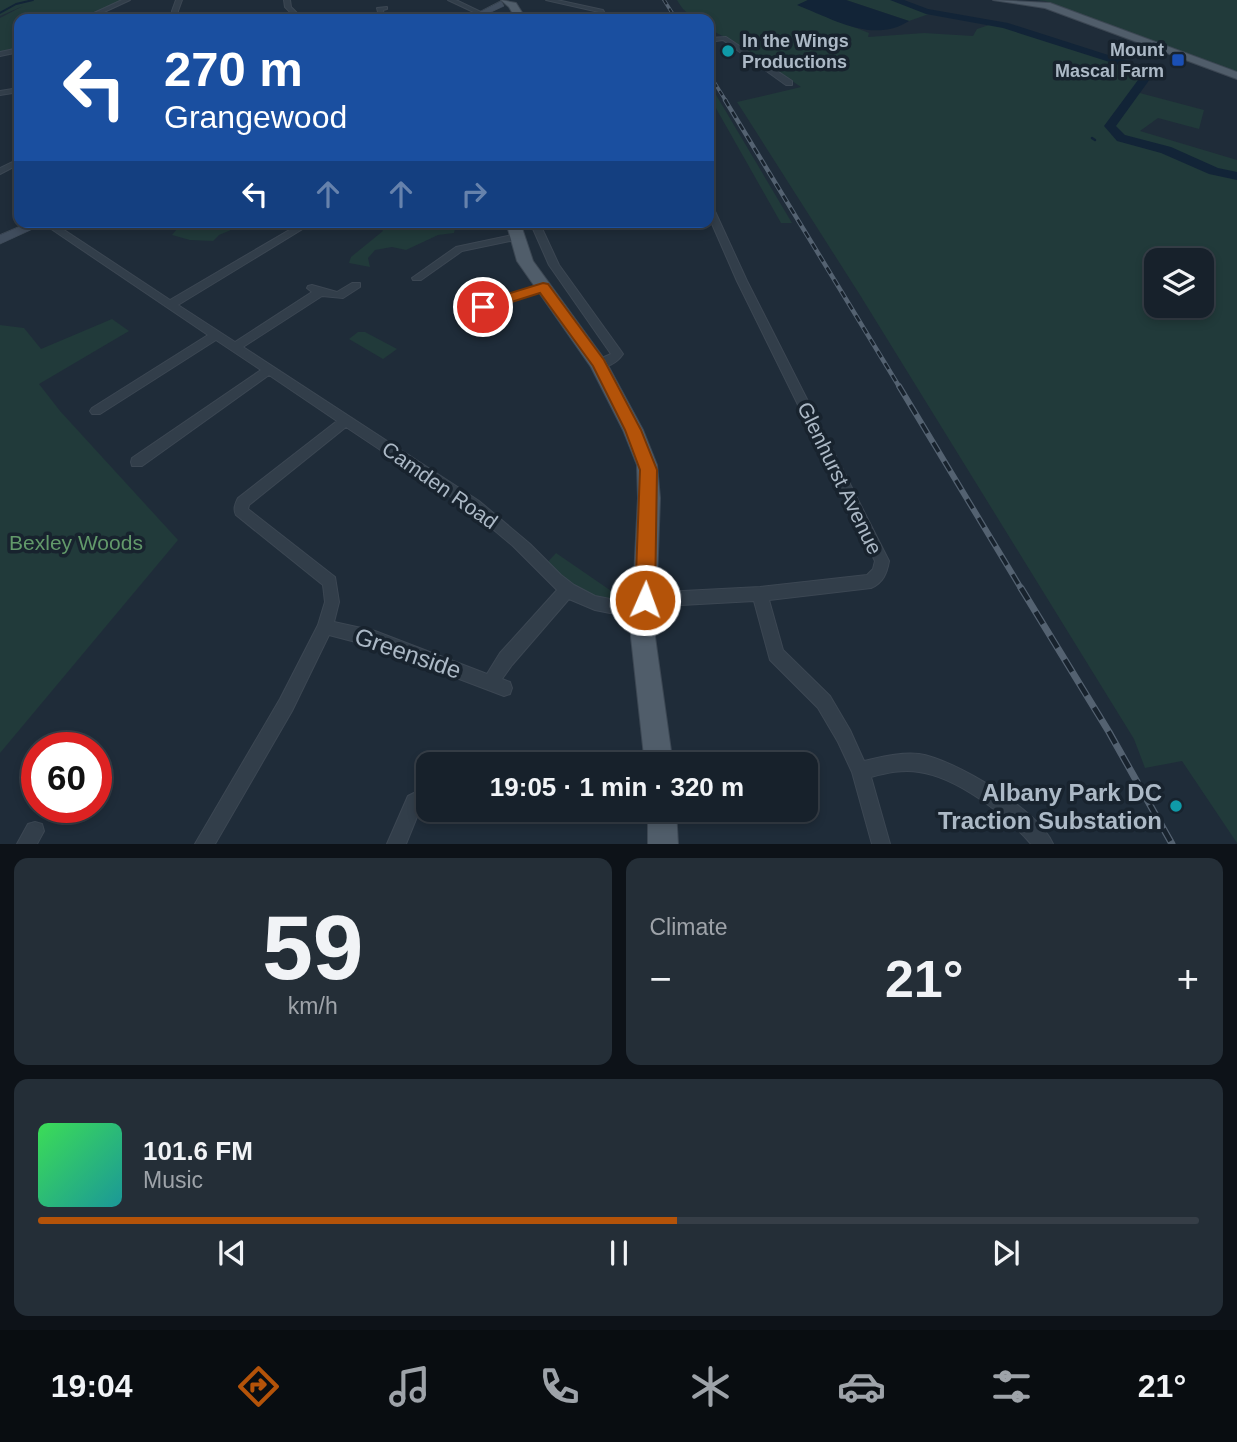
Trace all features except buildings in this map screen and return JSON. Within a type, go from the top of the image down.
[{"type":"main road","points":[[482,14],[504,2],[518,14]]},
{"type":"main road","points":[[1027,6],[1046,10],[1237,78]]},
{"type":"main road","points":[[0,240],[29,228]]},
{"type":"main road","points":[[515,230],[525,261],[599,364],[633,430],[648,470],[644,656],[657,752]]},
{"type":"main road","points":[[662,822],[663,844]]},
{"type":"street","points":[[95,14],[127,0]]},
{"type":"street","points":[[451,0],[482,14]]},
{"type":"street","points":[[549,0],[601,11],[602,14]]},
{"type":"street","points":[[169,1],[179,1]]},
{"type":"street","points":[[381,14],[379,9],[385,8]]},
{"type":"street","points":[[714,39],[724,38],[789,83]]},
{"type":"street","name":"Glenhurst Avenue","points":[[645,600],[760,594],[870,581],[880,572],[882,561],[742,281],[714,218]]},
{"type":"street","name":"Camden Road","points":[[53,228],[474,505],[531,555],[546,573],[582,601],[629,606],[645,600]]},
{"type":"street","points":[[171,304],[300,228]]},
{"type":"street","points":[[537,228],[553,265],[617,354],[613,359],[599,364]]},
{"type":"street","points":[[417,278],[459,249],[515,230]]},
{"type":"street","points":[[236,347],[316,290],[339,296],[356,285]]},
{"type":"street","points":[[483,307],[543,287]]},
{"type":"street","points":[[96,411],[216,334]]},
{"type":"street","points":[[137,462],[270,369]]},
{"type":"street","points":[[204,844],[233,799],[286,705],[325,627],[332,602],[330,582],[241,511],[243,502],[346,420]]},
{"type":"street","name":"Greenside","points":[[325,627],[375,639],[497,685],[514,649],[566,590]]},
{"type":"street","points":[[760,594],[776,654],[824,702],[844,736],[860,771],[881,844]]},
{"type":"street","points":[[860,771],[887,764],[920,763],[968,782],[1009,808],[1044,844]]},
{"type":"street","points":[[396,844],[414,802]]},
{"type":"green space","points":[[0,0],[124,0],[92,14],[14,14],[14,49],[0,52],[0,18],[23,6],[0,16]]},
{"type":"green space","points":[[677,0],[808,0],[798,5],[869,33],[868,37],[924,33],[973,36],[977,29],[998,22],[1126,64],[1144,79],[1136,92],[1204,110],[1199,129],[1158,118],[1140,131],[1237,160],[1237,843],[1182,761],[1145,768],[1134,739],[860,295],[737,102],[801,87],[714,32],[714,14],[689,14]]},
{"type":"green space","points":[[846,0],[903,0],[929,14],[909,21]]},
{"type":"green space","points":[[1036,0],[1237,0],[1237,73],[1045,1]]},
{"type":"green space","points":[[714,91],[792,223],[781,223],[714,105]]},
{"type":"green space","points":[[178,228],[236,228],[219,235],[213,241],[190,240],[172,235]]},
{"type":"green space","points":[[381,228],[455,228],[454,233],[438,235],[406,250],[392,247],[375,250],[368,258],[370,267],[349,263],[351,257],[383,231]]},
{"type":"green space","name":"Bexley Woods","points":[[112,319],[129,331],[39,384],[60,411],[178,540],[0,753],[0,325],[24,328],[41,349]]},
{"type":"green space","points":[[358,332],[365,332],[397,349],[383,359],[349,339]]},
{"type":"green space","points":[[556,553],[620,597],[597,599],[579,592],[545,565]]},
{"type":"water","points":[[808,0],[846,0],[909,21],[881,30],[867,30],[797,5]]},
{"type":"waterway","points":[[0,13],[16,4],[33,0]]},
{"type":"waterway","points":[[895,0],[926,11],[1005,25],[1126,64],[1144,79],[1110,126],[1121,138],[1166,150],[1214,171],[1237,176]]},
{"type":"railway","points":[[664,0],[673,14]]},
{"type":"railway","points":[[714,82],[726,101]]},
{"type":"railway","points":[[725,100],[900,388]]},
{"type":"railway","points":[[899,386],[1022,590]]},
{"type":"railway","points":[[1021,588],[1109,732],[1172,844]]},
{"type":"place","name":"In the Wings Productions","points":[[728,51]]},
{"type":"place","name":"Mount Mascal Farm","points":[[1178,60]]},
{"type":"place","name":"Albany Park DC Traction Substation","points":[[1176,806]]},
{"type":"route","points":[[483,307],[543,287],[599,364],[633,430],[648,470],[645,600]]}]
